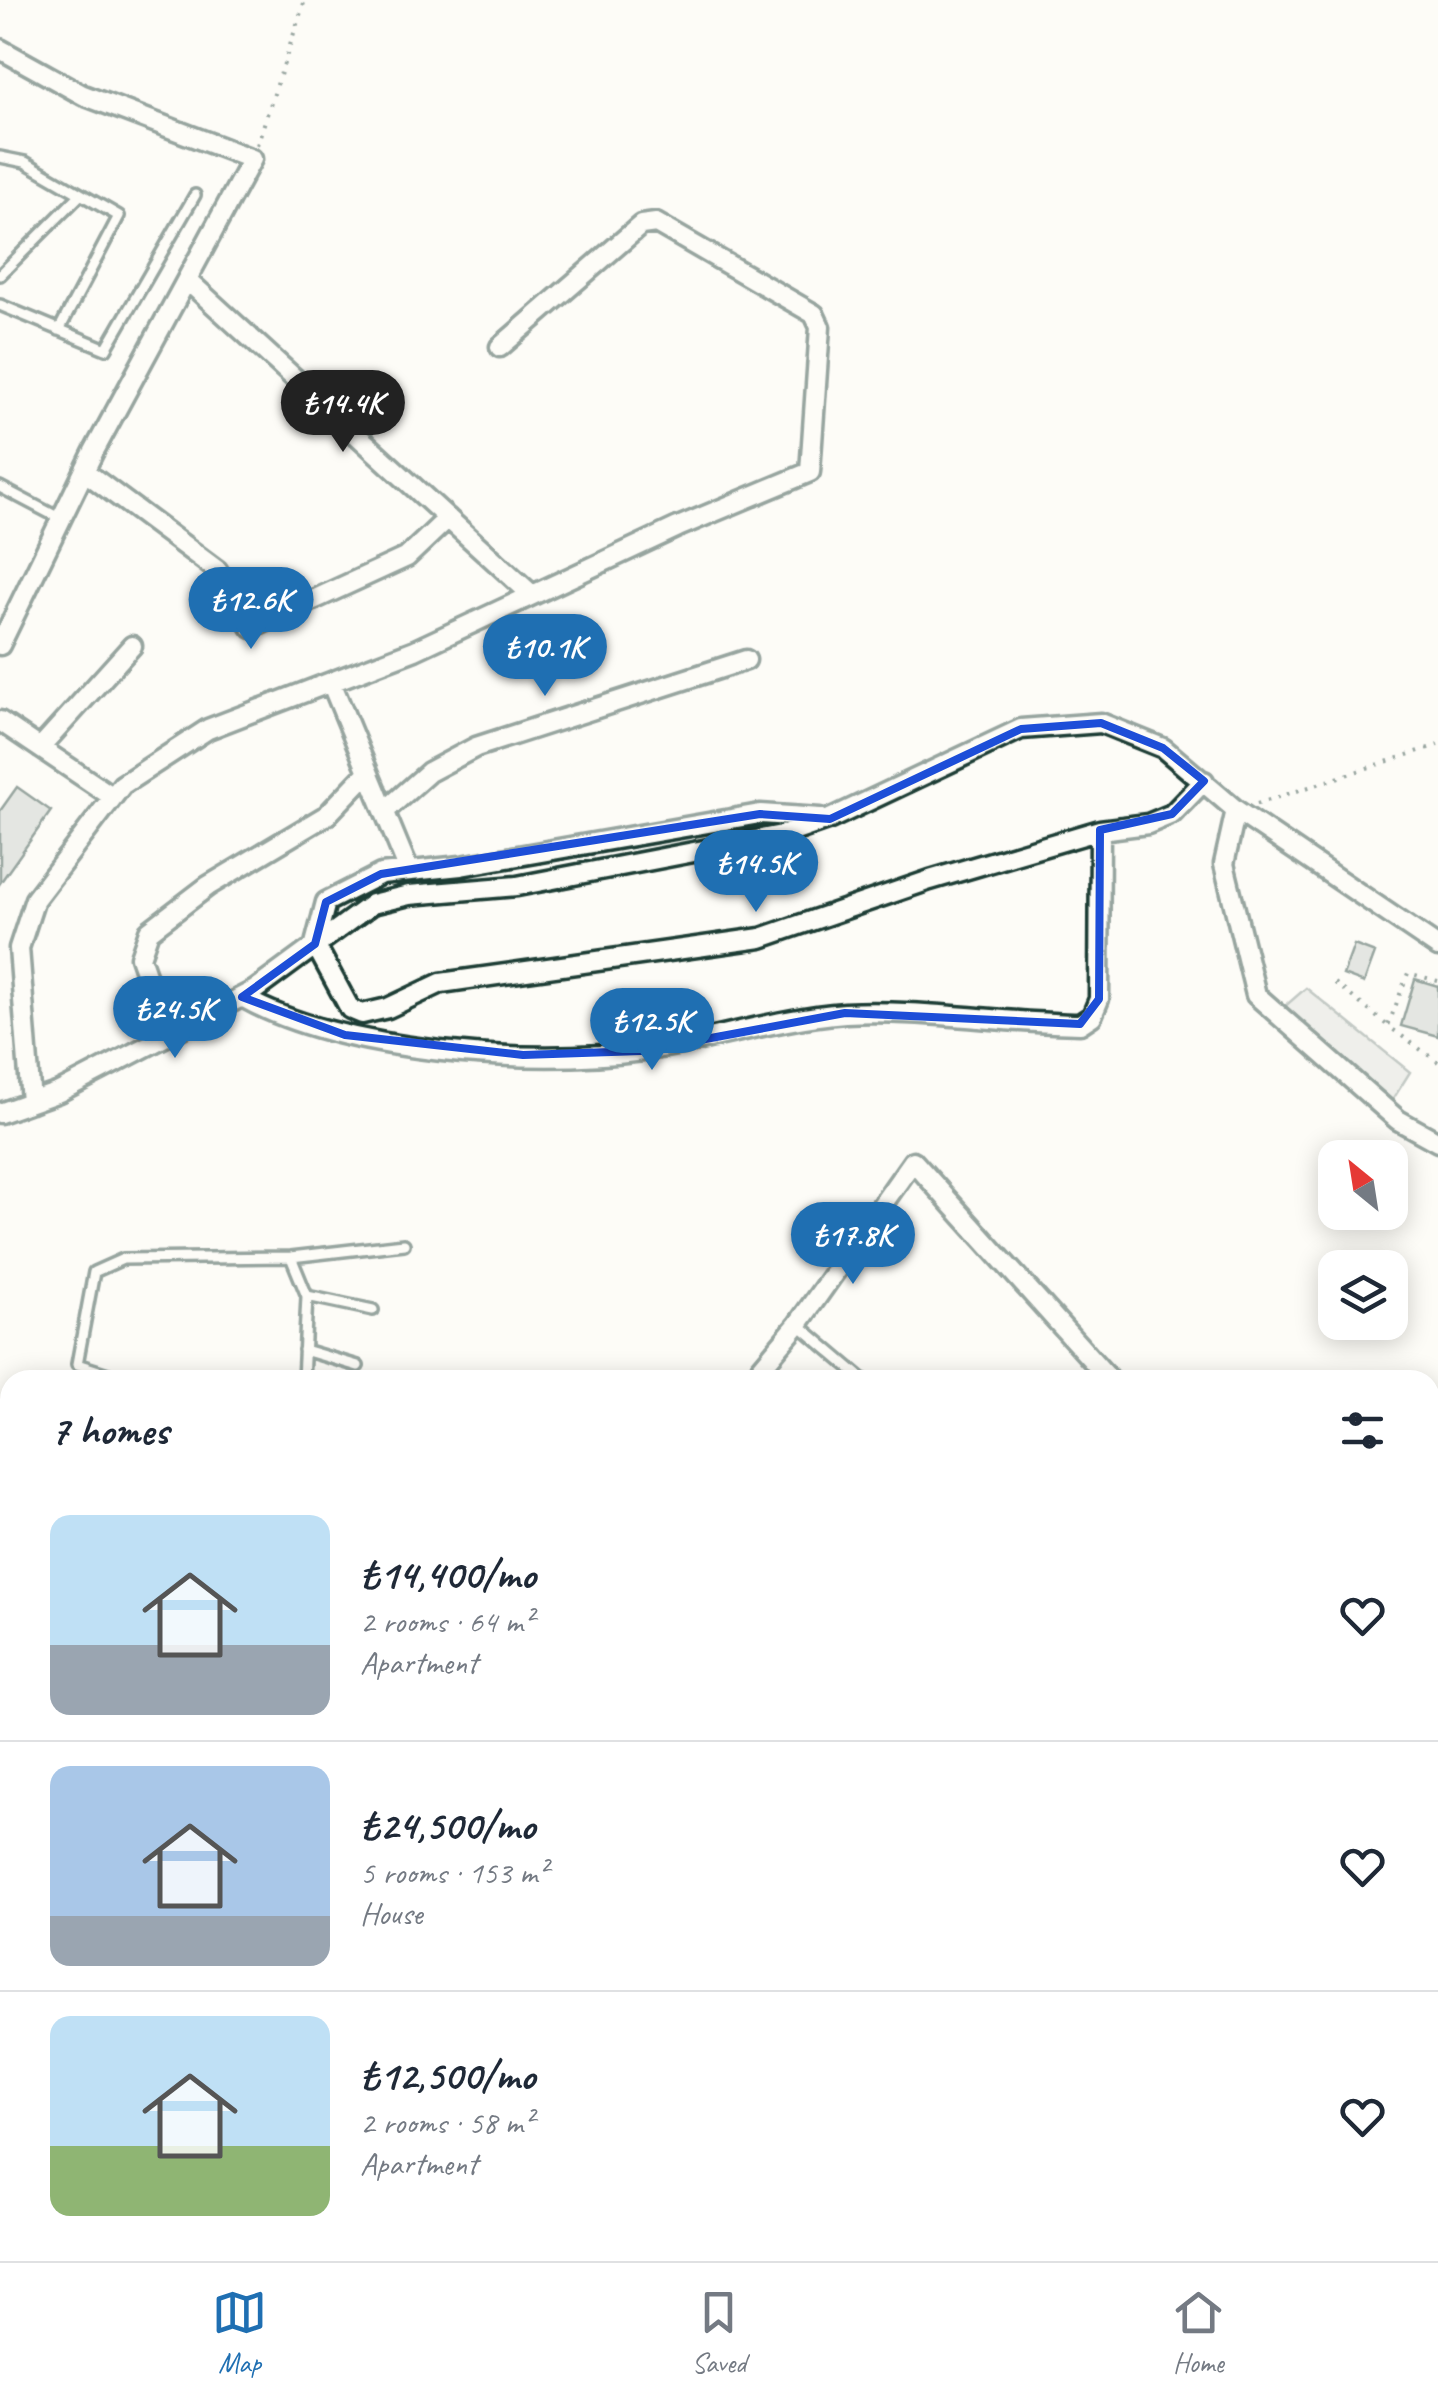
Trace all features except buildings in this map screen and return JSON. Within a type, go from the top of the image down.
[{"type":"street","points":[[0,49],[83,95],[252,159],[84,472],[0,645]]},
{"type":"street","points":[[31,1102],[20,948],[35,900],[122,786],[208,729],[414,650],[714,512],[806,477],[812,466],[820,327],[802,303],[651,222],[641,225],[500,347]]},
{"type":"street","points":[[187,280],[532,595]]},
{"type":"street","points":[[84,472],[217,570],[252,628],[407,557],[448,518]]},
{"type":"street","points":[[40,748],[132,646]]},
{"type":"street","points":[[385,812],[429,772],[476,747],[746,660]]},
{"type":"street","points":[[331,682],[409,871]]},
{"type":"street","points":[[0,721],[114,797]]},
{"type":"street","points":[[0,1113],[173,1036],[242,997],[372,904],[409,895],[516,886],[786,834],[830,819],[1021,729],[1101,723],[1164,748],[1236,810],[1438,947]]},
{"type":"street","points":[[158,1008],[140,957],[149,931],[208,886],[326,816],[368,772]]},
{"type":"street","points":[[830,819],[760,814],[462,866],[381,874],[326,902],[316,944],[350,1009],[362,1014],[388,1008],[442,983],[761,938],[930,880],[1100,830],[1148,824],[1172,814],[1204,782]]},
{"type":"street","points":[[1236,810],[1224,864],[1256,995],[1398,1120],[1436,1135]]},
{"type":"street","points":[[242,997],[267,1011],[346,1035],[419,1048],[523,1055],[641,1051],[845,1013],[1080,1024],[1092,1016],[1098,999],[1100,830]]},
{"type":"street","points":[[759,1370],[798,1324],[913,1161],[1101,1370]]},
{"type":"lane","points":[[0,158],[26,162],[119,216],[59,330]]},
{"type":"lane","points":[[0,275],[80,195]]},
{"type":"lane","points":[[0,304],[106,348],[195,196]]},
{"type":"lane","points":[[0,487],[61,519]]},
{"type":"lane","points":[[96,1370],[77,1364],[94,1272],[124,1258],[291,1257],[404,1244]]},
{"type":"lane","points":[[291,1257],[306,1296],[303,1370]]},
{"type":"lane","points":[[306,1296],[373,1310]]},
{"type":"lane","points":[[798,1324],[852,1370]]},
{"type":"lane","points":[[304,1350],[358,1366]]},
{"type":"path","points":[[252,159],[305,0]]},
{"type":"path","points":[[1236,810],[1438,745]]},
{"type":"path","points":[[1388,1026],[1408,973],[1438,981]]},
{"type":"path","points":[[1335,983],[1438,1062]]},
{"type":"highlighted area","points":[[1101,723],[1163,748],[1204,781],[1172,814],[1100,830],[1099,999],[1080,1024],[845,1013],[641,1051],[523,1055],[345,1035],[242,997],[315,944],[326,902],[381,874],[760,814],[830,819],[1021,729]]},
{"type":"shaded area","points":[[1306,988],[1410,1072],[1390,1104],[1283,1008]]}]
